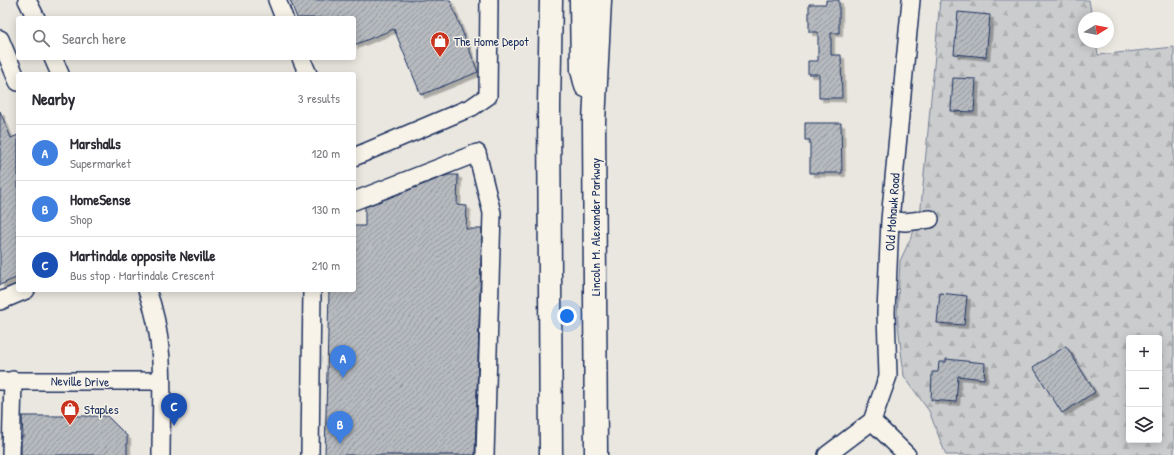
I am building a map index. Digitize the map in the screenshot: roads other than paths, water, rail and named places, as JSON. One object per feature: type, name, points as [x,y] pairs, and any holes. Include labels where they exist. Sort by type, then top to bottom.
[{"type":"highway","points":[[545,0],[549,106]]},
{"type":"highway","points":[[551,0],[549,106],[551,455]]},
{"type":"highway","points":[[581,0],[582,70],[594,122]]},
{"type":"highway","name":"Lincoln M. Alexander Parkway","points":[[596,455],[594,122],[600,0]]},
{"type":"street","points":[[27,0],[35,16]]},
{"type":"street","points":[[277,0],[283,16]]},
{"type":"street","points":[[356,156],[472,107],[488,96],[488,0]]},
{"type":"street","name":"Old Mohawk Road","points":[[872,421],[888,376],[886,313],[890,220],[911,0]]},
{"type":"street","points":[[0,39],[16,77]]},
{"type":"street","points":[[54,60],[59,72]]},
{"type":"street","points":[[302,60],[307,72]]},
{"type":"street","points":[[356,200],[477,153],[492,213],[485,455]]},
{"type":"street","points":[[890,220],[906,222],[930,218]]},
{"type":"street","points":[[0,301],[21,292]]},
{"type":"street","points":[[148,292],[154,309],[162,356],[161,455]]},
{"type":"street","points":[[310,455],[312,292]]},
{"type":"street","points":[[6,381],[11,455]]},
{"type":"street","name":"Neville Drive","points":[[6,381],[161,381]]},
{"type":"street","points":[[826,455],[872,421],[907,455]]},
{"type":"place","name":"The Home Depot","points":[[440,58]]},
{"type":"place","name":"Marshalls","points":[[343,378]]},
{"type":"place","name":"Staples","points":[[70,426]]},
{"type":"place","name":"Martindale opposite Neville","points":[[174,426]]},
{"type":"place","name":"HomeSense","points":[[340,444]]}]
